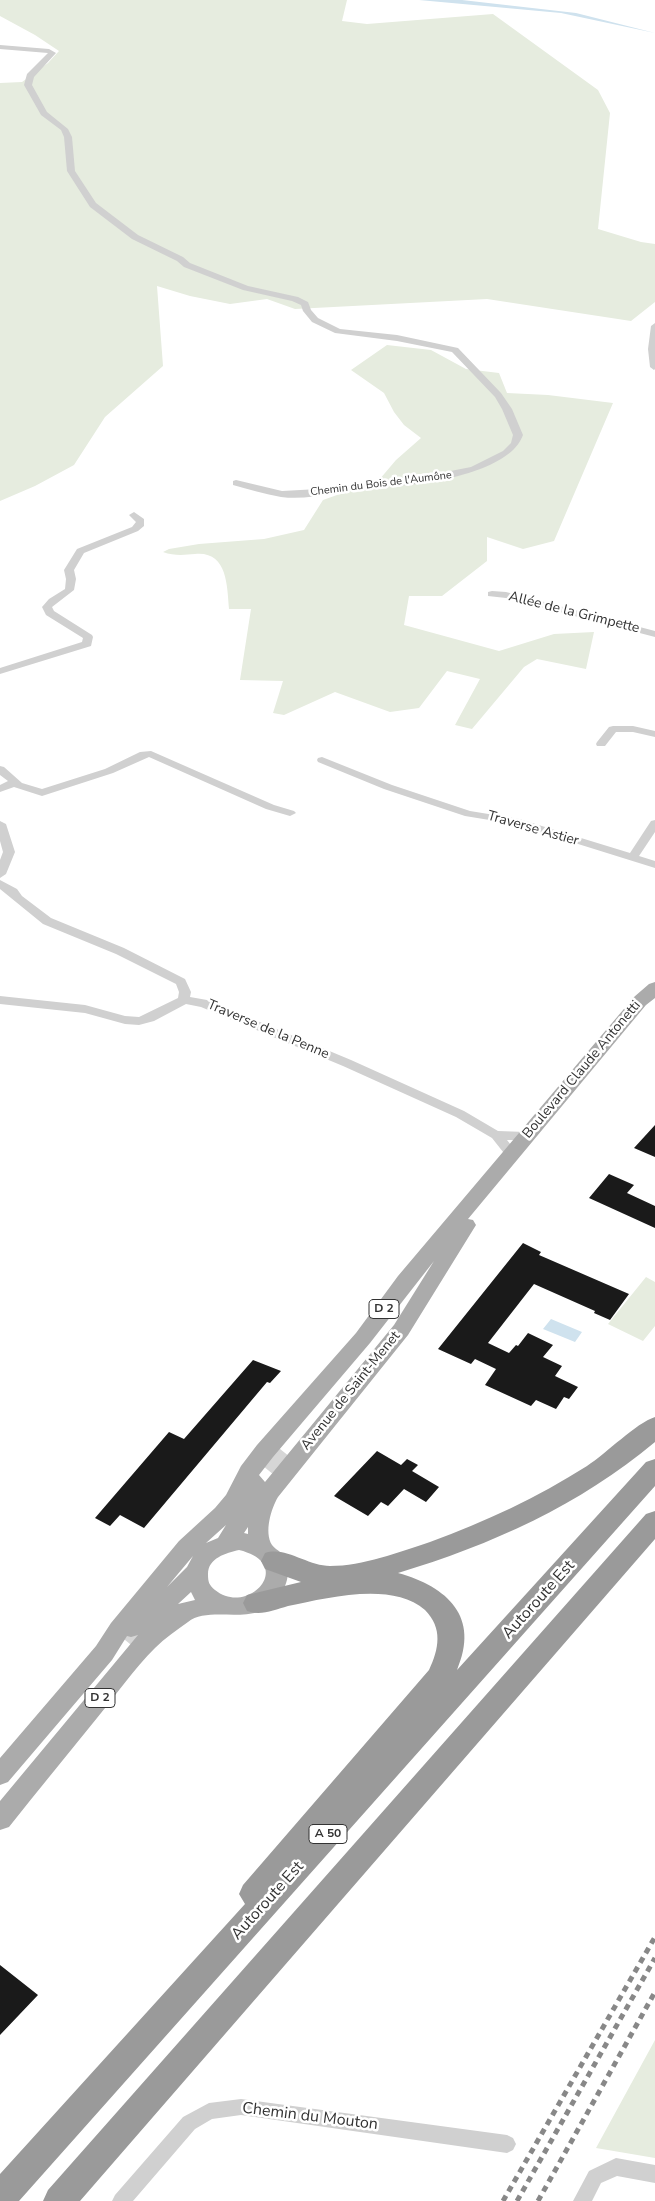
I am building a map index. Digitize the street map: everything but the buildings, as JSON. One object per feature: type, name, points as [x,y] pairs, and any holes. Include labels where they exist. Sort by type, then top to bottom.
[{"type":"highway","points":[[268,1554],[312,1574],[328,1577],[354,1575],[445,1548],[545,1505],[593,1476],[635,1446],[655,1427]]},
{"type":"highway","name":"Autoroute Est","points":[[0,2198],[655,1468]]},
{"type":"highway","name":"A 50","points":[[59,2201],[655,1521]]},
{"type":"highway","points":[[589,1597],[655,1533]]},
{"type":"highway","points":[[0,2193],[440,1677],[448,1658],[452,1638],[447,1618],[436,1603],[407,1587],[387,1583],[304,1591],[258,1603]]},
{"type":"main road","name":"Boulevard Claude Antonetti","points":[[513,1160],[526,1136],[640,1001],[655,988]]},
{"type":"main road","name":"Boulevard Claude Antonetti","points":[[513,1160],[647,1005],[655,1000]]},
{"type":"main road","name":"Avenue de Saint-Menet","points":[[268,1554],[258,1526],[260,1512],[270,1491],[401,1330],[449,1252],[456,1237],[513,1160]]},
{"type":"main road","name":"Avenue de Saint-Menet","points":[[226,1542],[244,1514],[256,1475],[272,1455],[291,1437],[406,1281],[513,1160]]},
{"type":"main road","points":[[291,1437],[380,1342],[416,1287],[456,1237]]},
{"type":"main road","name":"Avenue de Saint-Menet","points":[[0,1775],[104,1653],[119,1630],[187,1547],[223,1514],[234,1501],[249,1472],[291,1437]]},
{"type":"main road","points":[[226,1542],[245,1542],[268,1554],[278,1573],[276,1585],[258,1603],[238,1608],[218,1605],[205,1597],[197,1585],[196,1572],[199,1562],[215,1547],[226,1542]]},
{"type":"main road","name":"D 2","points":[[104,1653],[121,1636],[176,1593],[196,1572]]},
{"type":"main road","name":"D 2","points":[[0,1819],[147,1641],[185,1611],[218,1605]]},
{"type":"main road","name":"D 2","points":[[0,1803],[130,1644]]},
{"type":"street","name":"Chemin du Bois de l'Aumône","points":[[0,47],[48,51],[52,53],[30,76],[28,85],[44,113],[64,128],[68,137],[71,170],[79,185],[93,205],[119,227],[217,278],[246,288],[295,299],[305,304],[307,311],[324,325],[338,331],[396,338],[455,350],[498,394],[518,435],[515,444],[506,454],[493,461],[474,470],[431,479],[370,484],[337,491],[299,494],[263,491],[236,484]]},
{"type":"street","points":[[654,367],[652,349],[655,326]]},
{"type":"street","points":[[0,671],[87,644],[88,638],[50,613],[47,607],[71,589],[73,580],[70,570],[80,551],[141,524],[141,521],[134,515]]},
{"type":"street","name":"Allée de la Grimpette","points":[[492,594],[506,594],[655,634]]},
{"type":"street","points":[[601,744],[613,729],[633,729],[655,734]]},
{"type":"street","points":[[0,769],[18,785],[42,792],[109,771],[144,754],[151,754],[270,807],[290,812]]},
{"type":"street","name":"Traverse Astier","points":[[322,760],[383,784],[388,788],[469,814],[479,814],[509,822],[515,821],[655,865]]},
{"type":"street","points":[[0,788],[15,782]]},
{"type":"street","points":[[632,858],[655,823]]},
{"type":"street","points":[[0,824],[9,852],[0,874]]},
{"type":"street","points":[[0,884],[13,892],[18,899],[47,920],[120,951],[181,982],[185,992],[184,1000],[150,1018],[139,1021],[125,1020],[85,1009],[0,1000]]},
{"type":"street","name":"Traverse de la Penne","points":[[184,1000],[203,1003],[347,1063],[451,1110],[496,1135],[513,1160]]},
{"type":"street","name":"Traverse de la Penne","points":[[496,1135],[526,1136]]},
{"type":"street","name":"Chemin du Mouton","points":[[121,2201],[189,2123],[209,2111],[241,2106],[507,2144]]},
{"type":"street","points":[[582,2201],[596,2177],[616,2167],[655,2174]]},
{"type":"shaded area","points":[[0,0],[347,0],[342,21],[367,24],[493,14],[598,90],[610,113],[598,229],[641,242],[655,244],[655,302],[631,321],[487,299],[295,309],[267,299],[230,304],[190,296],[157,286],[163,366],[105,417],[74,465],[35,486],[0,501],[0,83],[22,82],[48,63],[59,51],[35,35],[0,16]]},
{"type":"shaded area","points":[[387,345],[431,350],[466,369],[499,373],[507,393],[548,395],[613,403],[554,541],[523,549],[487,537],[487,561],[442,596],[409,596],[404,625],[499,651],[554,634],[594,632],[586,669],[537,659],[524,667],[472,729],[455,725],[480,679],[447,671],[419,708],[390,712],[335,692],[284,715],[273,713],[283,681],[240,680],[251,609],[229,609],[226,580],[219,563],[214,558],[206,554],[175,555],[163,552],[169,549],[199,544],[264,539],[304,530],[323,500],[379,480],[396,460],[421,438],[404,425],[394,412],[384,393],[351,370]]},
{"type":"shaded area","points":[[646,1277],[655,1282],[655,1326],[643,1341],[608,1324]]},
{"type":"shaded area","points":[[655,2040],[655,2158],[596,2148]]},
{"type":"water","points":[[419,0],[462,0],[576,13],[655,33],[561,13]]},
{"type":"water","points":[[551,1319],[582,1332],[575,1342],[543,1329]]},
{"type":"tunnel","points":[[249,1501],[293,1447]]},
{"type":"tunnel","points":[[130,1644],[153,1616]]},
{"type":"railway","points":[[503,2201],[655,1937]]},
{"type":"railway","points":[[517,2201],[655,1958]]},
{"type":"railway","points":[[538,2201],[655,1992]]}]
